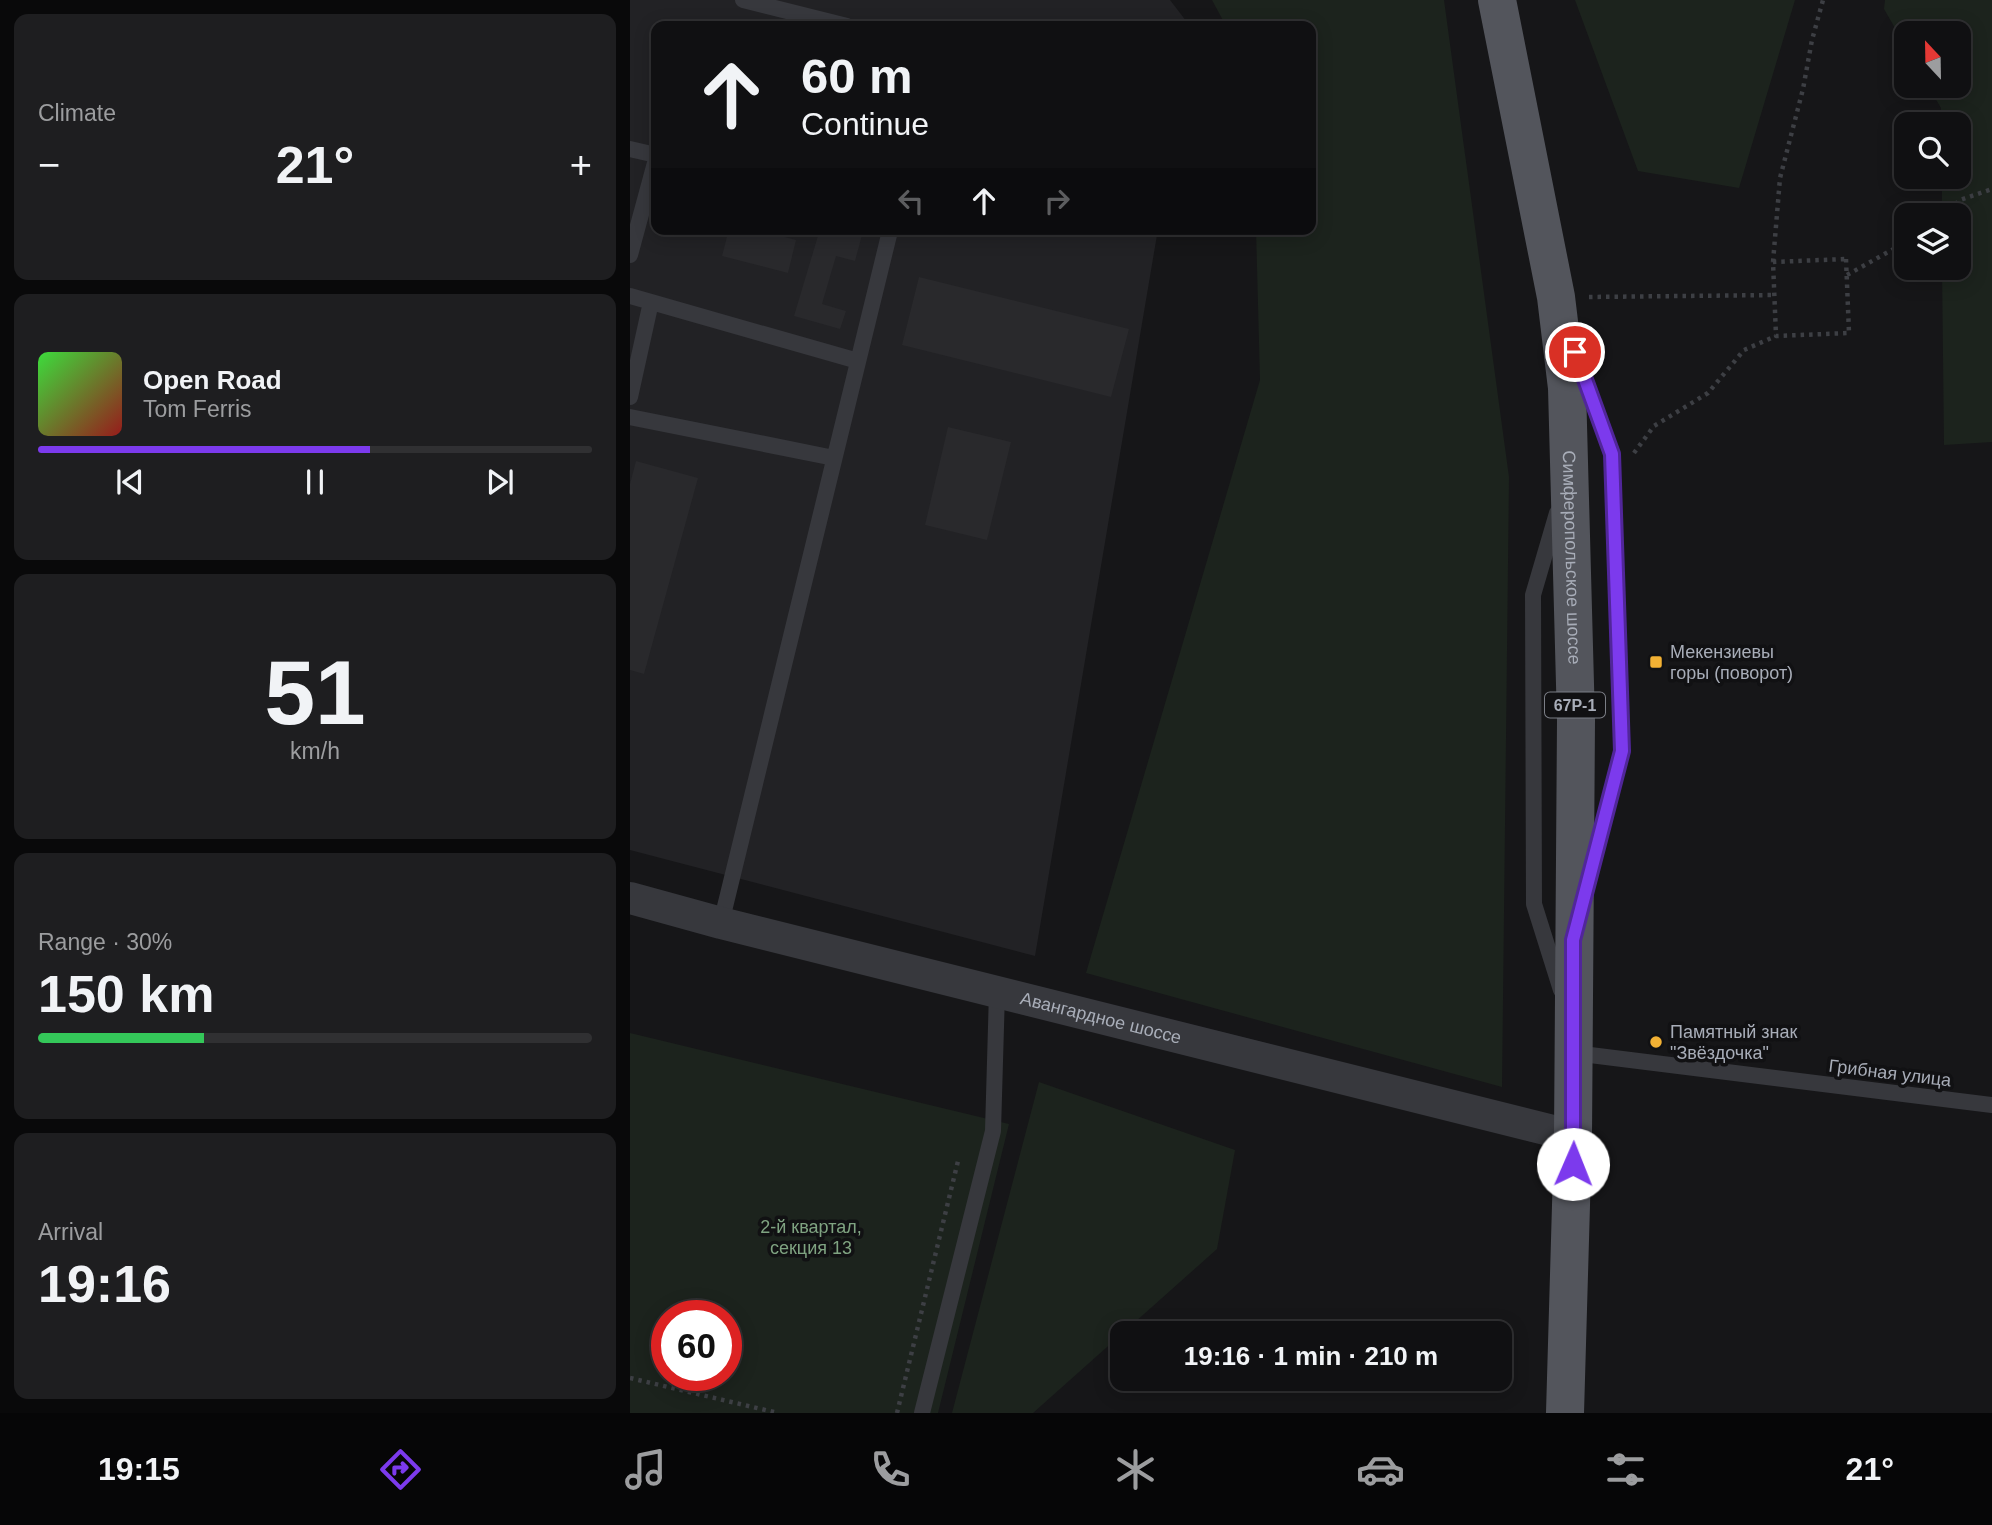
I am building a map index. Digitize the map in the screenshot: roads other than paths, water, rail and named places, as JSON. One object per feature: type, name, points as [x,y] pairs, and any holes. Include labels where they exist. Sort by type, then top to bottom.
[{"type":"main road","name":"Симферопольское шоссе","points":[[1497,0],[1557,299],[1567,388],[1576,721],[1573,1136],[1566,1413]]},
{"type":"street","name":"Авангардное шоссе","points":[[630,898],[1573,1136]]},
{"type":"lane","points":[[743,0],[827,21]]},
{"type":"lane","points":[[630,149],[651,155]]},
{"type":"lane","points":[[630,255],[651,176]]},
{"type":"lane","points":[[721,923],[889,235]]},
{"type":"lane","points":[[630,296],[858,361]]},
{"type":"lane","points":[[1557,299],[1612,454],[1622,751],[1573,940]]},
{"type":"lane","points":[[630,397],[651,302]]},
{"type":"lane","points":[[630,417],[834,458]]},
{"type":"lane","points":[[1570,470],[1533,594],[1534,904],[1574,1042]]},
{"type":"lane","points":[[922,1413],[993,1131],[997,992]]},
{"type":"lane","name":"Грибная улица","points":[[1574,1042],[1992,1105]]},
{"type":"place","name":"Мекензиевы горы (поворот)","points":[[1656,662]]},
{"type":"place","name":"Памятный знак \"Звёздочка\"","points":[[1656,1042]]},
{"type":"park label","name":"2-й квартал, секция 13","points":[[811,1237]]}]
